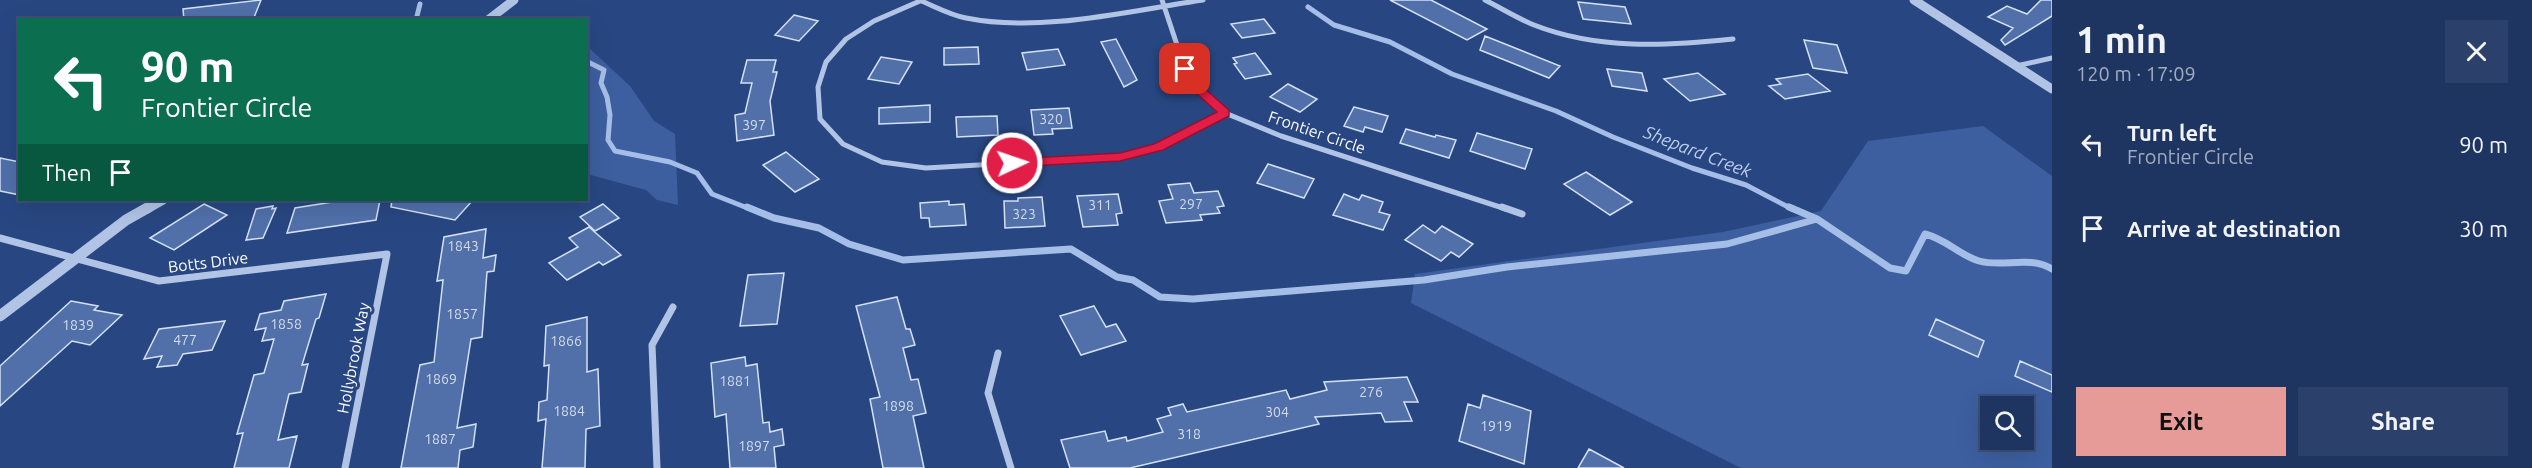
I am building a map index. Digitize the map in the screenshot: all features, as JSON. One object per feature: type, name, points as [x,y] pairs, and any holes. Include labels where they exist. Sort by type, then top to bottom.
[{"type":"street","points":[[491,18],[514,0]]},
{"type":"street","points":[[1203,0],[1164,3],[1043,23],[1003,24],[963,18],[919,1],[874,21],[846,39],[826,62],[818,87],[820,119],[843,144],[882,162],[926,168],[1120,157],[1159,147],[1225,113]]},
{"type":"street","points":[[1485,0],[1533,24],[1576,38],[1610,44],[1643,47],[1674,46],[1733,39]]},
{"type":"street","points":[[1914,0],[2052,89]]},
{"type":"street","name":"Frontier Circle","points":[[1164,3],[1185,69],[1199,89],[1225,113],[1281,136],[1522,214]]},
{"type":"street","points":[[2015,66],[2052,58]]},
{"type":"street","points":[[0,316],[126,220],[161,201]]},
{"type":"street","name":"Botts Drive","points":[[0,238],[159,281],[387,254]]},
{"type":"street","name":"Hollybrook Way","points":[[345,468],[387,254]]},
{"type":"street","points":[[657,468],[652,345],[673,307]]},
{"type":"street","points":[[998,353],[988,393],[1011,468]]},
{"type":"shaded area","points":[[588,47],[630,86],[654,121],[675,134],[678,205],[657,200],[646,190],[588,174]]},
{"type":"shaded area","points":[[1983,126],[2052,176],[2052,468],[1741,468],[1411,303],[1415,274],[1723,232],[1821,211],[1868,141]]},
{"type":"building","points":[[261,0],[254,18],[184,18],[183,9]]},
{"type":"building","points":[[1390,0],[1431,0],[1487,29],[1467,40]]},
{"type":"building","points":[[2041,0],[2052,0],[2052,16],[2005,45],[2001,40],[2013,28],[1988,17],[2007,6],[2027,14]]},
{"type":"building","points":[[1578,2],[1625,7],[1631,24],[1583,19]]},
{"type":"building","points":[[794,15],[818,21],[799,41],[775,35]]},
{"type":"building","points":[[1264,19],[1275,33],[1242,38],[1231,24]]},
{"type":"building","points":[[1485,36],[1560,66],[1549,78],[1480,50]]},
{"type":"building","points":[[1116,39],[1137,80],[1124,87],[1101,42]]},
{"type":"building","points":[[1804,40],[1837,45],[1847,73],[1813,68]]},
{"type":"building","points":[[978,47],[979,64],[944,65],[944,48]]},
{"type":"building","points":[[1058,49],[1065,65],[1027,70],[1022,53]]},
{"type":"building","points":[[1255,53],[1271,74],[1245,79],[1234,64],[1237,63],[1233,58]]},
{"type":"building","points":[[881,57],[912,62],[899,84],[868,79]]},
{"type":"building","points":[[747,60],[776,60],[773,72],[777,72],[770,101],[774,135],[737,141],[735,115],[745,113],[752,83],[741,83]]},
{"type":"building","points":[[1607,69],[1642,73],[1647,91],[1612,86]]},
{"type":"building","points":[[1698,73],[1725,94],[1690,101],[1664,79]]},
{"type":"building","points":[[1808,74],[1830,91],[1785,99],[1769,86],[1781,84],[1776,79]]},
{"type":"building","points":[[1288,84],[1317,99],[1300,112],[1270,97]]},
{"type":"building","points":[[930,105],[930,122],[879,124],[879,108]]},
{"type":"building","points":[[1354,107],[1388,116],[1382,132],[1365,127],[1363,132],[1344,126]]},
{"type":"building","points":[[1069,108],[1072,128],[1052,129],[1053,134],[1034,135],[1031,110]]},
{"type":"building","points":[[997,116],[998,135],[957,137],[956,117]]},
{"type":"building","points":[[1406,129],[1456,140],[1449,158],[1400,143]]},
{"type":"building","points":[[1477,133],[1532,149],[1525,169],[1470,151]]},
{"type":"building","points":[[786,152],[819,179],[795,192],[763,165]]},
{"type":"building","points":[[0,158],[18,162],[18,195],[0,191]]},
{"type":"building","points":[[1268,164],[1314,179],[1304,198],[1257,183]]},
{"type":"building","points":[[1586,172],[1632,202],[1610,215],[1564,184]]},
{"type":"building","points":[[1190,183],[1194,193],[1218,191],[1224,206],[1217,207],[1220,213],[1200,215],[1202,220],[1166,223],[1159,201],[1173,199],[1168,185]]},
{"type":"building","points":[[1118,194],[1122,213],[1116,214],[1118,225],[1083,227],[1077,196]]},
{"type":"building","points":[[1344,194],[1359,200],[1362,195],[1383,202],[1379,212],[1390,215],[1383,230],[1333,215]]},
{"type":"building","points":[[1042,197],[1045,226],[1005,228],[1004,201]]},
{"type":"building","points":[[339,201],[380,201],[376,220],[287,233],[295,208]]},
{"type":"building","points":[[392,201],[472,201],[455,220],[391,207]]},
{"type":"building","points":[[949,201],[949,205],[964,204],[966,225],[930,227],[929,218],[921,218],[920,203]]},
{"type":"building","points":[[204,204],[227,215],[174,250],[150,238]]},
{"type":"building","points":[[603,204],[619,218],[595,231],[580,217]]},
{"type":"building","points":[[273,206],[272,209],[276,208],[263,238],[246,240],[256,209]]},
{"type":"building","points":[[1423,225],[1435,233],[1442,226],[1473,244],[1459,257],[1451,252],[1441,261],[1405,240]]},
{"type":"building","points":[[589,227],[621,255],[603,265],[599,262],[567,280],[549,263],[578,247],[569,238]]},
{"type":"building","points":[[486,229],[483,258],[496,255],[494,271],[487,272],[482,337],[471,339],[457,428],[476,424],[473,447],[460,450],[458,468],[401,468],[420,365],[434,362],[443,280],[437,281],[444,237]]},
{"type":"building","points":[[784,273],[777,324],[740,326],[748,275]]},
{"type":"building","points":[[326,294],[302,365],[308,364],[301,392],[289,394],[278,440],[297,436],[289,468],[234,468],[243,433],[237,434],[254,375],[264,373],[274,339],[262,341],[266,328],[255,330],[260,314],[281,310],[284,301]]},
{"type":"building","points":[[897,297],[906,329],[910,329],[915,345],[903,348],[911,380],[918,379],[926,413],[913,416],[924,468],[883,468],[870,399],[880,397],[856,306]]},
{"type":"building","points":[[71,301],[98,306],[94,310],[122,315],[90,345],[72,341],[0,406],[0,366]]},
{"type":"building","points":[[1094,306],[1106,327],[1116,324],[1126,341],[1081,355],[1060,316]]},
{"type":"building","points":[[587,317],[587,372],[598,369],[600,426],[586,429],[585,468],[542,468],[546,419],[538,421],[539,402],[547,400],[549,365],[544,366],[546,326]]},
{"type":"building","points":[[1936,319],[1984,341],[1978,357],[1929,335]]},
{"type":"building","points":[[225,321],[212,350],[183,354],[177,365],[157,367],[162,356],[144,359],[159,329]]},
{"type":"building","points":[[745,357],[746,366],[757,364],[763,423],[769,422],[770,432],[782,429],[784,445],[774,447],[776,468],[730,468],[726,414],[715,417],[711,363]]},
{"type":"building","points":[[2020,361],[2052,375],[2052,392],[2015,376]]},
{"type":"building","points":[[1407,377],[1418,402],[1404,402],[1412,421],[1385,422],[1381,413],[1315,417],[1319,424],[1130,468],[1070,468],[1061,440],[1105,431],[1108,441],[1126,437],[1127,441],[1163,432],[1157,419],[1171,415],[1168,408],[1183,404],[1187,412],[1286,390],[1290,399],[1327,390],[1324,382]]},
{"type":"building","points":[[1483,395],[1531,411],[1524,464],[1459,441],[1468,404],[1480,408]]},
{"type":"building","points":[[1589,449],[1624,468],[1578,468]]},
{"type":"waterway","points":[[416,18],[420,4]]},
{"type":"waterway","name":"Shepard Creek","points":[[1308,7],[1334,25],[1390,42],[1452,74],[1556,111],[1613,137],[1692,168],[1746,185],[1792,209]]},
{"type":"waterway","points":[[588,62],[604,70],[601,83],[607,97],[610,115],[608,140],[615,151],[670,162],[697,173],[712,194],[750,209]]},
{"type":"waterway","points":[[747,207],[774,218],[819,228],[849,244],[903,260],[1071,249],[1117,277],[1133,280],[1160,297],[1193,299],[1424,280],[1507,267],[1727,244],[1817,219]]},
{"type":"waterway","name":"Shepard Creek","points":[[1789,207],[1817,219]]},
{"type":"waterway","name":"Shepard Creek","points":[[1817,219],[1890,268],[1906,271],[1925,234],[1979,261],[1988,263],[2025,262],[2052,269]]},
{"type":"route","points":[[1012,163],[1120,157],[1159,147],[1225,113],[1199,89],[1185,69]]}]
